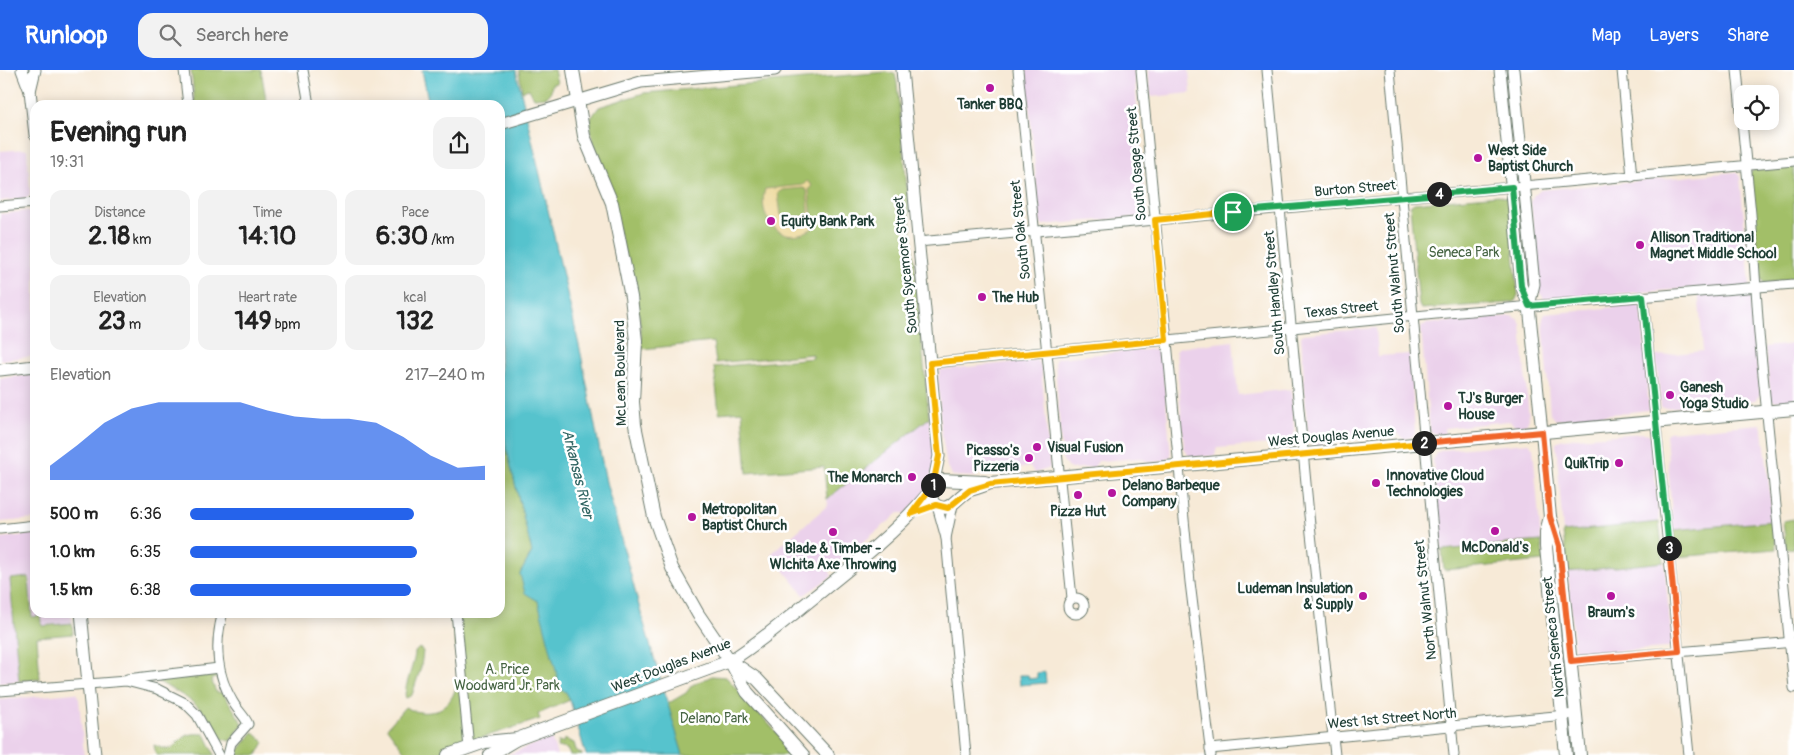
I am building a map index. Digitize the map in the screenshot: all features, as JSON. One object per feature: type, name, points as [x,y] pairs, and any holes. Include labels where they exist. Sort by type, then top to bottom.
[{"type":"main road","points":[[566,70],[577,100]]},
{"type":"main road","points":[[573,70],[577,100]]},
{"type":"main road","name":"McLean Boulevard","points":[[577,100],[588,147],[612,203],[631,297],[636,341],[633,402],[635,425],[654,517],[672,568],[683,589],[730,661],[747,692],[803,755]]},
{"type":"main road","name":"West Douglas Avenue","points":[[911,514],[936,506],[948,508],[970,490],[990,484],[1059,476],[1794,409]]},
{"type":"main road","name":"North Seneca Street","points":[[1542,432],[1550,517],[1559,546],[1580,755]]},
{"type":"main road","name":"West Douglas Avenue","points":[[490,755],[517,739],[730,661],[754,646],[881,543],[911,514],[931,488],[940,480],[978,481],[990,484]]},
{"type":"main road","points":[[950,481],[958,490],[955,503]]},
{"type":"main road","points":[[931,488],[930,497],[936,506]]},
{"type":"main road","name":"North Seneca Street","points":[[1550,517],[1546,532],[1546,547],[1566,755]]},
{"type":"main road","name":"McLean Boulevard","points":[[730,661],[757,679],[828,755]]},
{"type":"main road","name":"West Douglas Avenue","points":[[448,755],[469,751],[485,742],[517,739]]},
{"type":"street","points":[[22,70],[31,100]]},
{"type":"street","points":[[30,92],[35,70]]},
{"type":"street","points":[[184,70],[187,100]]},
{"type":"street","points":[[302,70],[308,100]]},
{"type":"street","points":[[505,122],[641,82],[775,70]]},
{"type":"street","name":"South Sycamore Street","points":[[902,70],[939,456],[950,481]]},
{"type":"street","name":"South Oak Street","points":[[1018,70],[1072,598]]},
{"type":"street","name":"South Osage Street","points":[[1140,70],[1179,465],[1211,752]]},
{"type":"street","name":"South Handley Street","points":[[1267,70],[1303,454],[1335,755]]},
{"type":"street","name":"South Walnut Street","points":[[1390,70],[1424,443]]},
{"type":"street","points":[[1500,70],[1521,286],[1529,306],[1542,432]]},
{"type":"street","points":[[1514,70],[1534,284],[1529,306]]},
{"type":"street","points":[[1622,70],[1632,177]]},
{"type":"street","points":[[1737,70],[1766,412],[1792,642],[1794,688]]},
{"type":"street","name":"Burton Street","points":[[918,242],[1794,161]]},
{"type":"street","points":[[0,206],[30,203]]},
{"type":"street","name":"Texas Street","points":[[930,363],[1412,316],[1794,284]]},
{"type":"street","points":[[1643,296],[1689,755]]},
{"type":"street","points":[[0,370],[30,367]]},
{"type":"street","name":"North Walnut Street","points":[[1424,443],[1454,755]]},
{"type":"street","name":"South Sycamore Street","points":[[931,488],[939,456]]},
{"type":"street","points":[[946,538],[955,503]]},
{"type":"street","points":[[936,506],[946,538],[966,755]]},
{"type":"street","points":[[0,529],[30,526]]},
{"type":"street","points":[[82,618],[96,755]]},
{"type":"street","points":[[222,618],[218,634],[219,668],[230,697],[248,724],[231,743],[228,755]]},
{"type":"street","points":[[457,618],[469,751]]},
{"type":"street","points":[[1571,661],[1792,642]]},
{"type":"street","points":[[112,682],[219,668]]},
{"type":"street","points":[[0,691],[126,681],[142,684],[172,695],[185,704],[219,740],[231,743]]},
{"type":"street","name":"West 1st Street North","points":[[1211,752],[1576,714]]},
{"type":"street","points":[[206,728],[219,755]]},
{"type":"shaded area","points":[[1026,70],[1134,70],[1146,216],[1042,225],[1040,222]]},
{"type":"shaded area","points":[[1148,70],[1189,70],[1191,93],[1151,97]]},
{"type":"shaded area","points":[[27,149],[30,195],[27,198],[0,201],[0,151]]},
{"type":"shaded area","name":"Allison Traditional Magnet Middle School","points":[[1736,172],[1740,177],[1760,395],[1755,400],[1664,408],[1661,407],[1656,356],[1703,351],[1698,288],[1544,299],[1540,292],[1531,202],[1533,196],[1541,190]]},
{"type":"shaded area","points":[[27,211],[30,213],[30,357],[0,360],[0,214]]},
{"type":"shaded area","points":[[1639,305],[1642,311],[1649,410],[1556,420],[1550,414],[1543,318],[1545,314]]},
{"type":"shaded area","points":[[1512,316],[1519,320],[1521,325],[1529,419],[1527,423],[1517,427],[1509,421],[1444,428],[1445,434],[1441,436],[1430,432],[1421,327],[1426,324]]},
{"type":"shaded area","points":[[1376,328],[1378,356],[1410,354],[1415,432],[1413,436],[1405,439],[1396,432],[1324,439],[1323,445],[1314,446],[1308,435],[1301,336],[1304,334]]},
{"type":"shaded area","points":[[1233,341],[1238,395],[1291,389],[1295,444],[1292,447],[1277,449],[1270,444],[1217,448],[1215,455],[1192,457],[1188,455],[1184,447],[1176,351],[1180,347]]},
{"type":"shaded area","points":[[1794,344],[1794,400],[1774,401],[1771,399],[1765,347]]},
{"type":"shaded area","points":[[1155,349],[1160,351],[1162,357],[1171,456],[1164,461],[1149,462],[1141,458],[1098,461],[1094,467],[1071,469],[1067,467],[1062,458],[1055,361],[1057,358]]},
{"type":"shaded area","points":[[1036,360],[1041,366],[1050,468],[1035,473],[1030,467],[976,472],[973,474],[976,477],[953,476],[947,467],[941,428],[938,379],[940,370]]},
{"type":"shaded area","points":[[30,375],[30,519],[0,522],[0,378]]},
{"type":"shaded area","points":[[929,418],[935,459],[934,468],[923,496],[906,513],[899,513],[829,570],[832,576],[804,595],[771,554],[828,505],[827,499]]},
{"type":"shaded area","points":[[1760,424],[1763,430],[1773,521],[1673,530],[1666,434],[1669,432]]},
{"type":"shaded area","points":[[1649,434],[1652,441],[1659,522],[1563,532],[1556,442],[1563,439]]},
{"type":"shaded area","points":[[1529,443],[1533,448],[1541,541],[1442,550],[1433,461],[1436,453],[1443,450]]},
{"type":"shaded area","points":[[30,535],[30,590],[29,577],[10,579],[19,681],[0,683],[0,538]]},
{"type":"shaded area","points":[[1664,562],[1672,645],[1666,648],[1577,654],[1575,651],[1568,572]]},
{"type":"shaded area","points":[[33,618],[72,618],[72,623],[41,626]]},
{"type":"shaded area","points":[[76,693],[79,699],[84,755],[0,755],[0,700]]},
{"type":"shaded area","points":[[551,738],[557,755],[507,755]]},
{"type":"green space","points":[[191,70],[261,70],[266,100],[194,100]]},
{"type":"green space","points":[[519,70],[554,70],[557,83],[552,84],[551,91],[546,97],[534,98],[529,89],[522,91]]},
{"type":"green space","points":[[886,72],[895,74],[897,83],[929,418],[827,499],[824,467],[747,473],[742,411],[719,413],[714,367],[813,358],[813,354],[716,363],[713,342],[642,349],[633,285],[595,150],[591,134],[591,118],[599,107],[644,93]]},
{"type":"green space","points":[[1794,167],[1794,280],[1764,283],[1760,277],[1750,173],[1753,170]]},
{"type":"green space","name":"Seneca Park","points":[[1499,195],[1507,198],[1509,202],[1518,295],[1515,301],[1421,309],[1419,305],[1410,206],[1414,203]]},
{"type":"green space","name":"A. Price Woodward Jr. Park","points":[[505,440],[532,552],[520,574],[538,601],[553,653],[551,654],[570,700],[538,714],[540,719],[428,755],[407,755],[387,728],[405,707],[423,712],[435,711],[446,705],[453,696],[457,684],[458,671],[451,618],[505,618]]},
{"type":"green space","points":[[1794,519],[1794,548],[1786,549],[1783,521]]},
{"type":"green space","points":[[1773,521],[1776,549],[1675,557],[1673,530]]},
{"type":"green space","points":[[1659,522],[1664,562],[1568,572],[1563,532]]},
{"type":"green space","points":[[1541,541],[1544,561],[1444,570],[1442,550]]},
{"type":"green space","points":[[29,577],[30,618],[40,618],[42,626],[72,623],[73,634],[37,637],[40,679],[19,681],[10,579]]},
{"type":"green space","points":[[419,648],[423,651],[421,667],[412,695],[406,698],[405,694],[415,652]]},
{"type":"green space","points":[[214,674],[217,678],[211,679],[216,692],[223,693],[243,724],[230,741],[222,739],[209,718],[195,704],[157,681]]},
{"type":"green space","name":"Delano Park","points":[[712,676],[726,677],[797,755],[683,755],[667,704],[686,693],[692,685]]},
{"type":"green space","points":[[253,732],[264,742],[257,755],[235,755]]},
{"type":"green space","points":[[205,734],[215,755],[156,755],[154,745],[167,749],[174,747],[188,735]]},
{"type":"green space","points":[[564,739],[574,743],[576,750],[583,755],[570,755],[567,749],[557,747],[558,742],[563,743]]},
{"type":"sand","points":[[807,181],[812,185],[809,190],[813,228],[792,235],[782,233],[774,228],[764,211],[765,189],[803,185]],"holes":[[[803,188],[807,190],[809,212],[806,216],[784,218],[781,215],[778,193],[782,190]]]},
{"type":"water","name":"Arkansas River","points":[[422,70],[516,70],[581,354],[606,482],[642,617],[683,755],[586,755],[570,700],[566,692],[561,690],[538,601],[525,593],[520,574],[532,552],[505,440],[505,100],[428,100]]},
{"type":"water","points":[[1045,672],[1046,683],[1020,685],[1019,675],[1028,675],[1029,679],[1037,678],[1037,673]]},
{"type":"place","name":"Tanker BBQ","points":[[990,88]]},
{"type":"place","name":"West Side Baptist Church","points":[[1478,158]]},
{"type":"place","name":"Equity Bank Park","points":[[771,221]]},
{"type":"place","name":"Allison Traditional Magnet Middle School","points":[[1640,245]]},
{"type":"place","name":"The Hub","points":[[982,297]]},
{"type":"place","name":"Ganesh Yoga Studio","points":[[1670,395]]},
{"type":"place","name":"TJ's Burger House","points":[[1448,406]]},
{"type":"place","name":"Visual Fusion","points":[[1037,447]]},
{"type":"place","name":"Picasso's Pizzeria","points":[[1029,458]]},
{"type":"place","name":"QuikTrip","points":[[1619,463]]},
{"type":"place","name":"The Monarch","points":[[912,477]]},
{"type":"place","name":"Innovative Cloud Technologies","points":[[1376,483]]},
{"type":"place","name":"Delano Barbeque Company","points":[[1112,493]]},
{"type":"place","name":"Pizza Hut","points":[[1078,495]]},
{"type":"place","name":"Metropolitan Baptist Church","points":[[692,517]]},
{"type":"place","name":"McDonald's","points":[[1495,531]]},
{"type":"place","name":"Blade & Timber - WIchita Axe Throwing","points":[[833,532]]},
{"type":"place","name":"Ludeman Insulation & Supply","points":[[1363,596]]},
{"type":"place","name":"Braum's","points":[[1611,596]]},
{"type":"route","points":[[1512,187],[1521,286],[1529,306],[1643,296],[1679,651],[1571,661],[1559,546],[1550,517],[1542,432],[1152,467],[990,484],[970,490],[948,508],[936,505],[911,514],[930,492],[939,456],[930,363],[1166,340],[1155,220],[1233,212],[1512,187]]}]
